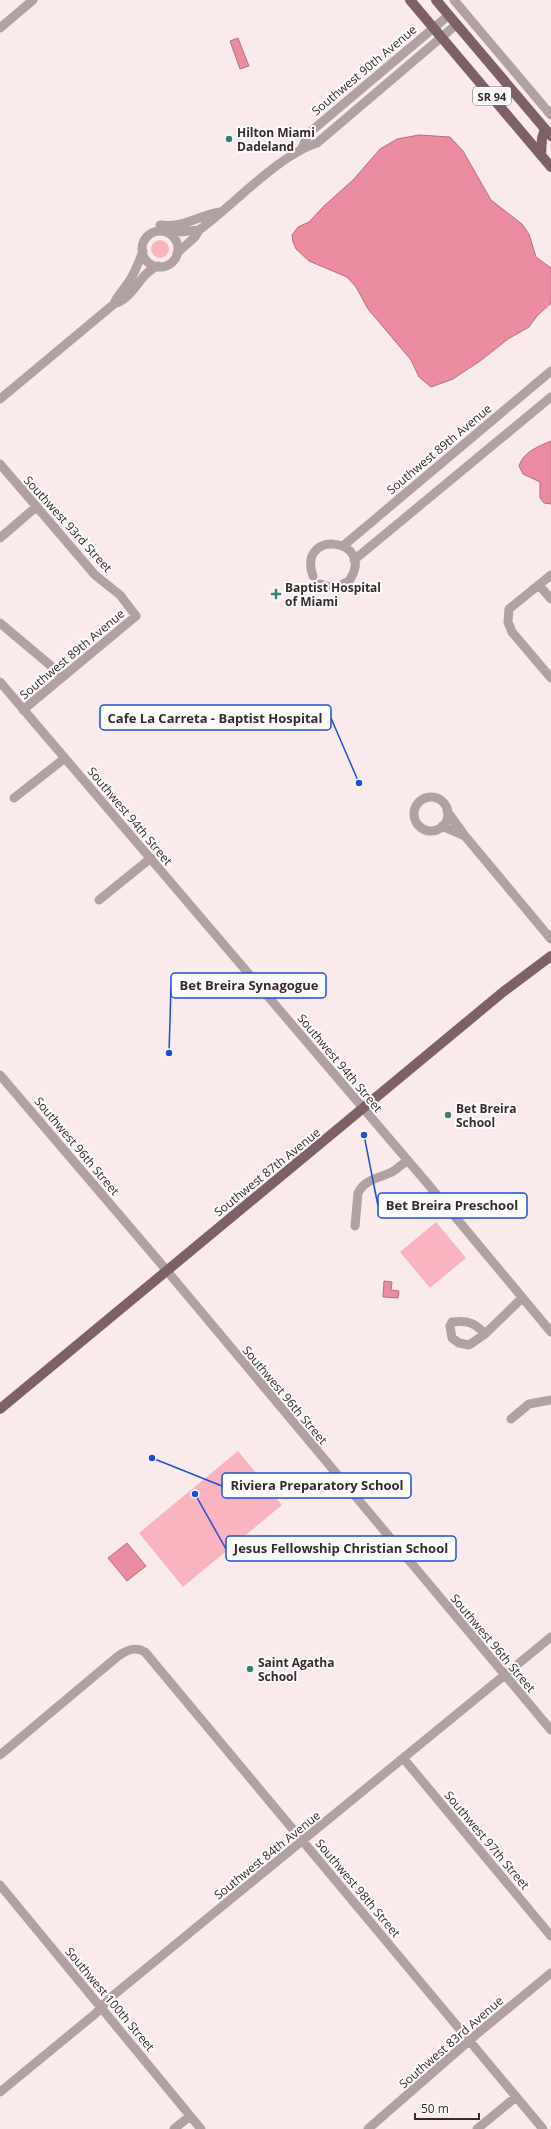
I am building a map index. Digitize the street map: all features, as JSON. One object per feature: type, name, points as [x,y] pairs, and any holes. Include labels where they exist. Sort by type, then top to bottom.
[{"type":"main road","name":"SR 94","points":[[410,0],[551,167]]},
{"type":"main road","name":"SR 94","points":[[436,0],[549,130]]},
{"type":"main road","points":[[541,155],[542,138],[549,130]]},
{"type":"main road","name":"Southwest 87th Avenue","points":[[1,1407],[503,992],[551,956]]},
{"type":"street","points":[[0,28],[33,0]]},
{"type":"street","points":[[454,0],[551,115]]},
{"type":"street","name":"Southwest 90th Avenue","points":[[302,148],[309,132],[449,15]]},
{"type":"street","name":"Southwest 90th Avenue","points":[[177,253],[196,237],[200,230],[221,212],[302,148],[317,143],[457,24]]},
{"type":"street","name":"Southwest 90th Avenue","points":[[160,225],[180,226],[209,214],[221,212]]},
{"type":"street","points":[[114,304],[117,296],[134,274],[143,251],[144,241],[150,235],[158,231],[169,233],[200,230]]},
{"type":"street","points":[[0,399],[114,304],[126,297],[146,272],[158,266],[169,264],[177,253],[177,244],[169,233]]},
{"type":"street","points":[[143,251],[148,261],[158,266]]},
{"type":"street","name":"Southwest 89th Avenue","points":[[343,546],[551,371]]},
{"type":"street","points":[[354,560],[551,397]]},
{"type":"street","name":"Southwest 93rd Street","points":[[0,464],[95,575],[120,595],[136,616]]},
{"type":"street","points":[[0,538],[36,507]]},
{"type":"street","points":[[313,576],[311,562],[317,550],[329,543],[343,546],[348,549],[354,560],[355,568],[348,581],[335,588],[320,584]]},
{"type":"street","points":[[551,575],[509,609],[508,622],[512,632],[551,678]]},
{"type":"street","points":[[539,585],[551,599]]},
{"type":"street","name":"Southwest 89th Avenue","points":[[24,710],[136,616]]},
{"type":"street","points":[[0,622],[50,665],[62,678]]},
{"type":"street","name":"Southwest 94th Street","points":[[0,682],[551,1332]]},
{"type":"street","points":[[14,798],[65,758]]},
{"type":"street","points":[[447,811],[447,816],[442,826],[432,830],[422,828],[415,820],[415,810],[420,801],[431,797],[441,801],[465,836],[551,939]]},
{"type":"street","points":[[442,826],[465,836]]},
{"type":"street","points":[[99,900],[150,858]]},
{"type":"street","name":"Southwest 96th Street","points":[[0,1075],[167,1271],[551,1730]]},
{"type":"street","points":[[355,1226],[358,1193],[360,1189],[369,1181],[392,1172],[407,1161]]},
{"type":"street","points":[[485,1334],[522,1298]]},
{"type":"street","points":[[511,1419],[529,1404],[551,1400]]},
{"type":"street","name":"Southwest 84th Avenue","points":[[0,2092],[551,1637]]},
{"type":"street","name":"Southwest 98th Street","points":[[0,1755],[126,1651],[136,1648],[150,1656],[543,2129]]},
{"type":"street","name":"Southwest 97th Street","points":[[404,1759],[551,1936]]},
{"type":"street","name":"Southwest 100th Street","points":[[0,1885],[201,2129]]},
{"type":"street","name":"Southwest 83rd Avenue","points":[[371,2128],[470,2041],[551,1973]]},
{"type":"street","points":[[477,2129],[516,2097]]},
{"type":"street","points":[[174,2129],[190,2116]]},
{"type":"shaded area","points":[[238,38],[249,66],[240,69],[230,41]]},
{"type":"shaded area","points":[[419,135],[450,137],[463,151],[491,200],[522,224],[529,234],[536,257],[551,268],[551,303],[537,316],[529,327],[508,339],[480,361],[453,379],[431,387],[419,377],[411,360],[368,309],[356,287],[347,277],[309,261],[296,249],[292,235],[298,227],[309,222],[324,206],[354,179],[380,149],[397,139]]},
{"type":"shaded area","points":[[160,240],[166,243],[169,249],[166,255],[160,258],[154,255],[151,249],[154,243]]},
{"type":"shaded area","points":[[551,441],[551,504],[544,503],[540,498],[540,482],[523,474],[519,466],[521,461],[528,453]]},
{"type":"shaded area","points":[[436,1222],[466,1258],[430,1288],[400,1252]]},
{"type":"shaded area","points":[[384,1281],[392,1282],[391,1290],[399,1291],[398,1298],[383,1297]]},
{"type":"shaded area","points":[[238,1451],[282,1505],[183,1587],[139,1533]]},
{"type":"shaded area","points":[[127,1543],[146,1566],[127,1581],[108,1558]]},
{"type":"place","name":"Hilton Miami Dadeland","points":[[229,139]]},
{"type":"place","name":"Baptist Hospital of Miami","points":[[276,594]]},
{"type":"place","name":"Cafe La Carreta - Baptist Hospital","points":[[359,783]]},
{"type":"place","name":"Bet Breira Synagogue","points":[[169,1053]]},
{"type":"place","name":"Bet Breira School","points":[[448,1115]]},
{"type":"place","name":"Bet Breira Preschool","points":[[364,1135]]},
{"type":"place","name":"Riviera Preparatory School","points":[[152,1458]]},
{"type":"place","name":"Jesus Fellowship Christian School","points":[[195,1494]]},
{"type":"place","name":"Saint Agatha School","points":[[250,1669]]}]
